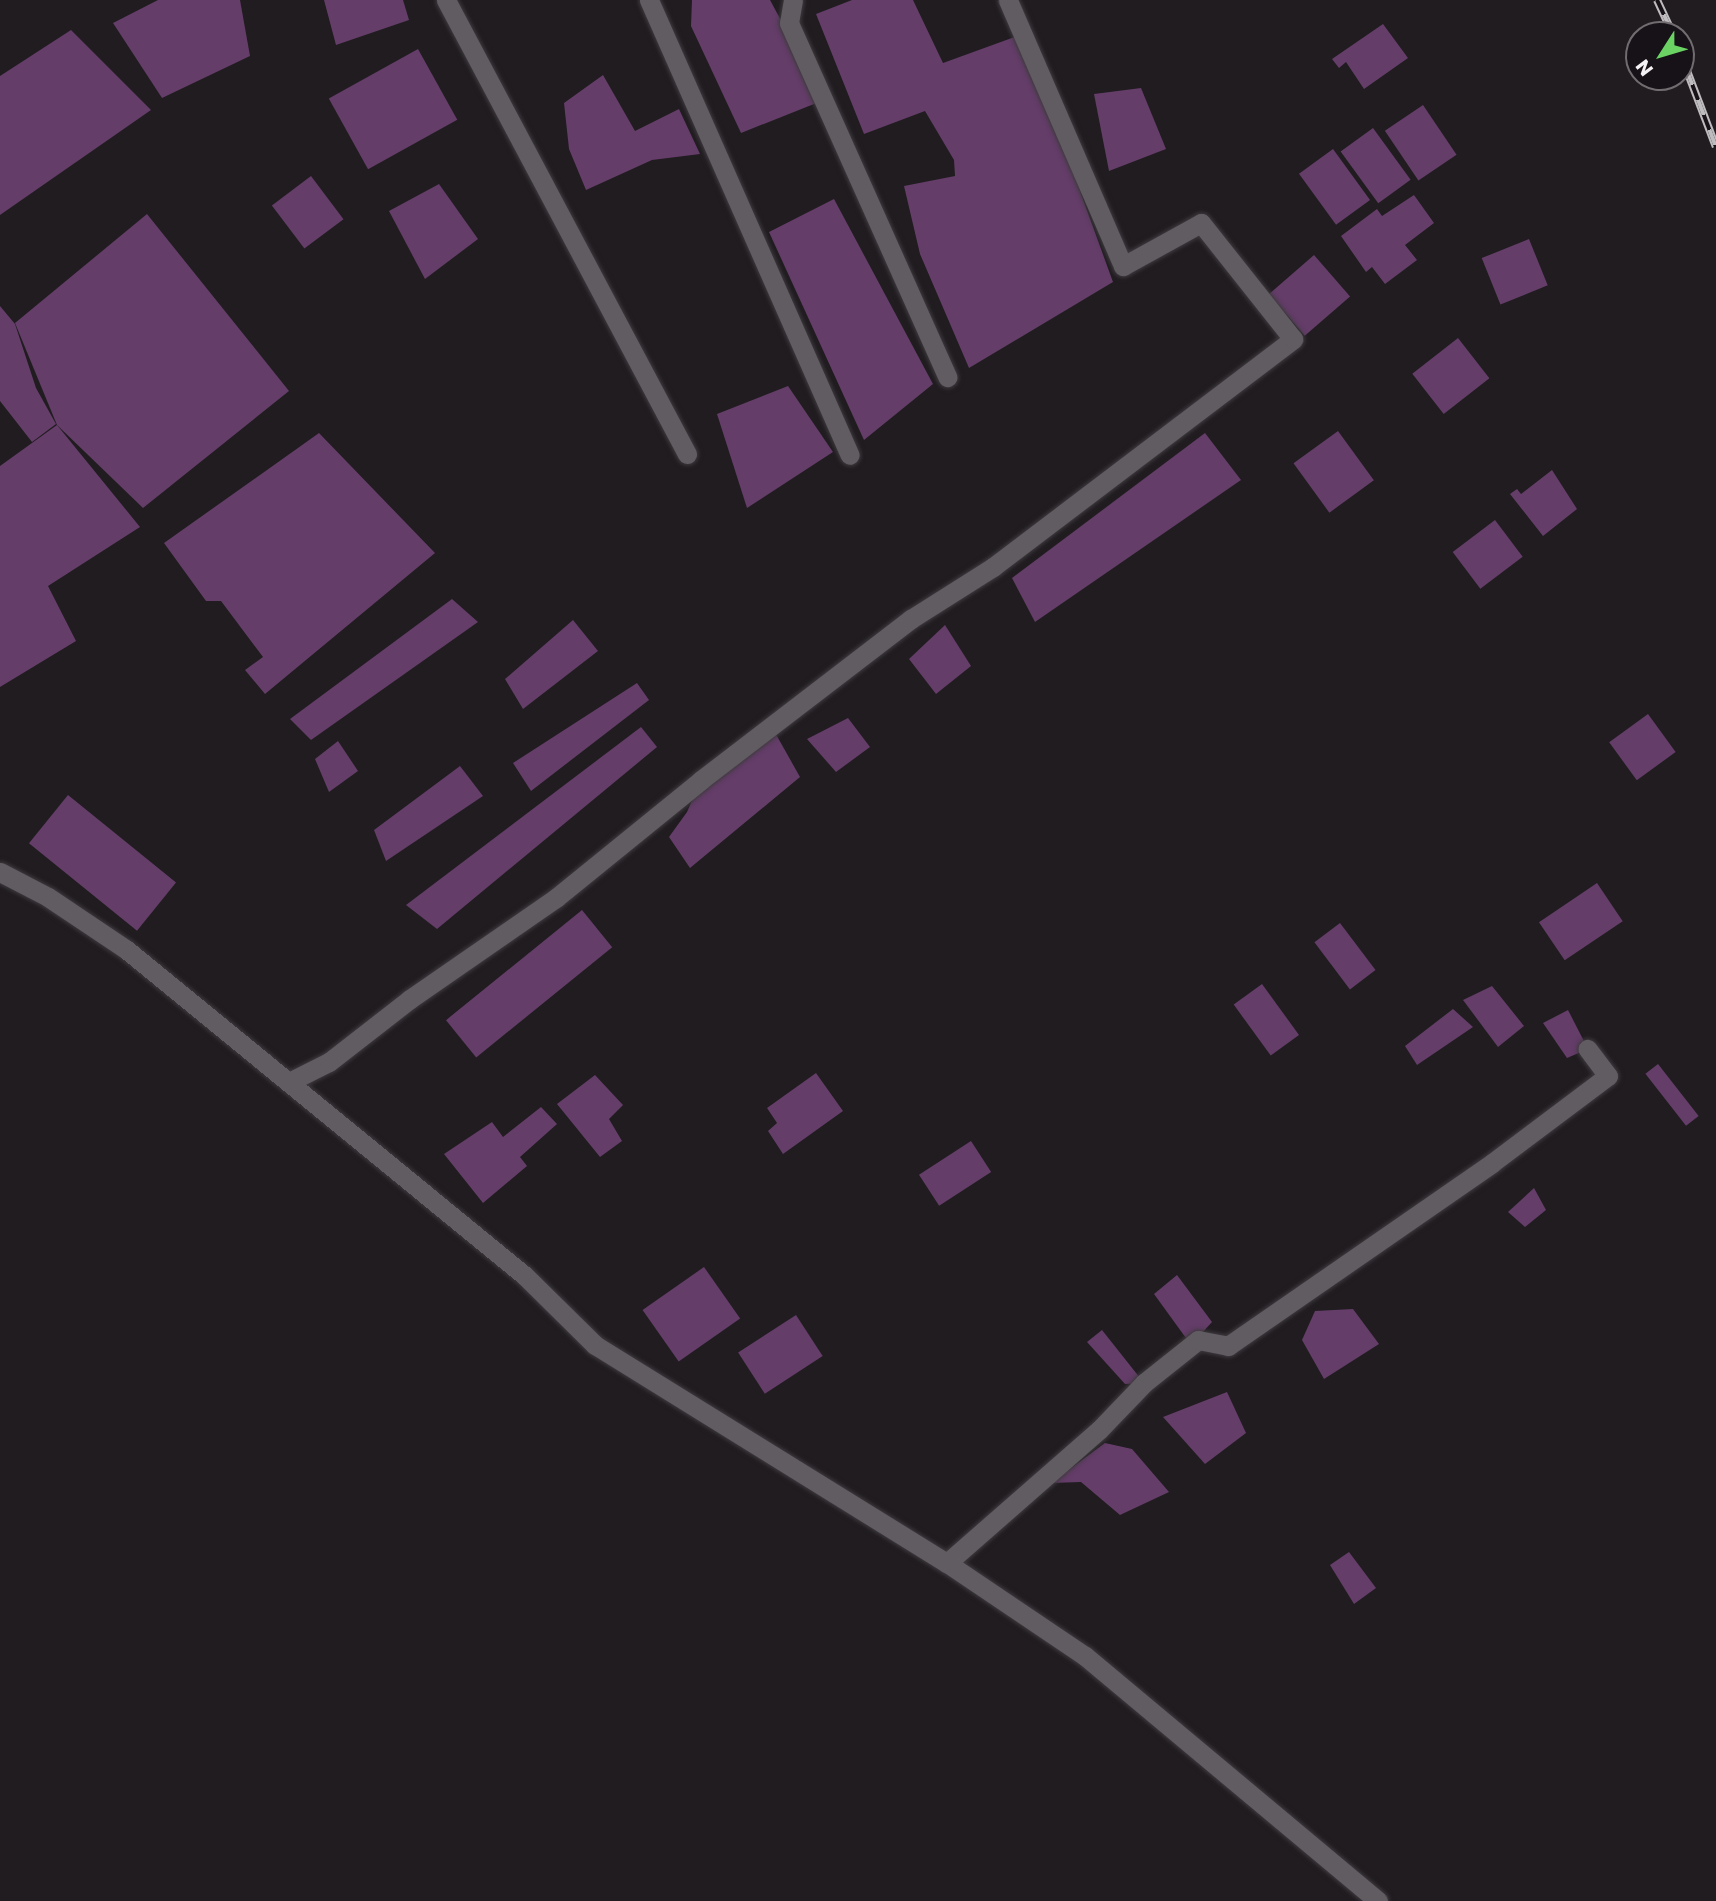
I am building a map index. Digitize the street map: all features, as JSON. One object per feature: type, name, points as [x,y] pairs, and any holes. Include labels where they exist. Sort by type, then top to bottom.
[{"type":"street","points":[[446,0],[687,454]]},
{"type":"street","points":[[649,0],[850,455]]},
{"type":"street","points":[[793,0],[789,23],[947,377]]},
{"type":"street","points":[[289,1082],[328,1062],[410,999],[556,898],[701,779],[911,619],[993,567],[1293,338],[1201,223],[1123,266],[1008,0]]},
{"type":"street","points":[[0,872],[48,897],[127,950],[524,1275],[596,1345],[947,1563],[1085,1656],[1378,1901]]},
{"type":"street","points":[[947,1563],[1099,1430],[1143,1382],[1199,1340],[1228,1346],[1492,1163],[1608,1076],[1588,1049]]},
{"type":"building","points":[[158,0],[240,0],[250,56],[162,98],[113,23]]},
{"type":"building","points":[[324,0],[403,0],[409,20],[336,45]]},
{"type":"building","points":[[692,0],[770,0],[824,100],[741,133],[691,26]]},
{"type":"building","points":[[852,0],[913,0],[943,63],[1023,34],[1113,282],[969,368],[920,254],[904,186],[955,176],[954,160],[925,111],[864,134],[816,14]]},
{"type":"building","points":[[1383,24],[1408,58],[1364,89],[1346,62],[1339,68],[1332,59]]},
{"type":"building","points":[[71,30],[151,110],[0,215],[0,76]]},
{"type":"building","points":[[418,49],[457,120],[368,169],[329,98]]},
{"type":"building","points":[[603,75],[635,131],[679,109],[700,154],[652,160],[586,190],[569,149],[564,103]]},
{"type":"building","points":[[1141,88],[1166,149],[1109,171],[1094,94]]},
{"type":"building","points":[[1423,105],[1457,155],[1418,180],[1385,131]]},
{"type":"building","points":[[1373,128],[1411,180],[1378,203],[1341,152]]},
{"type":"building","points":[[1333,149],[1370,200],[1336,225],[1299,174]]},
{"type":"building","points":[[311,176],[343,219],[304,249],[272,205]]},
{"type":"building","points":[[439,184],[478,239],[425,279],[389,211]]},
{"type":"building","points":[[1414,195],[1434,223],[1405,245],[1417,260],[1385,284],[1372,267],[1366,272],[1341,236],[1377,209],[1382,216]]},
{"type":"building","points":[[834,199],[933,384],[864,440],[769,232]]},
{"type":"building","points":[[147,214],[289,391],[143,508],[57,425],[15,323]]},
{"type":"building","points":[[1529,239],[1548,285],[1500,304],[1482,258]]},
{"type":"building","points":[[1314,255],[1350,297],[1305,336],[1269,294]]},
{"type":"building","points":[[0,306],[15,324],[36,388],[56,424],[32,442],[0,401]]},
{"type":"building","points":[[1458,338],[1489,378],[1444,414],[1412,374]]},
{"type":"building","points":[[788,386],[833,452],[747,508],[717,414]]},
{"type":"building","points":[[57,425],[140,527],[48,586],[76,641],[0,687],[0,466]]},
{"type":"building","points":[[1338,431],[1374,480],[1329,513],[1294,463]]},
{"type":"building","points":[[319,433],[435,553],[265,694],[245,670],[263,657],[221,601],[206,601],[164,543]]},
{"type":"building","points":[[1205,433],[1241,480],[1035,622],[1012,578]]},
{"type":"building","points":[[1552,470],[1577,509],[1543,536],[1510,494],[1517,489],[1521,494]]},
{"type":"building","points":[[1495,520],[1523,557],[1480,589],[1453,552]]},
{"type":"building","points":[[452,599],[478,622],[311,740],[290,719]]},
{"type":"building","points":[[573,620],[598,651],[523,709],[505,679]]},
{"type":"building","points":[[945,625],[971,666],[936,694],[909,659]]},
{"type":"building","points":[[637,683],[649,700],[531,791],[513,763]]},
{"type":"building","points":[[1648,714],[1676,752],[1637,780],[1609,742]]},
{"type":"building","points":[[848,718],[870,747],[836,772],[807,739]]},
{"type":"building","points":[[641,727],[657,747],[437,929],[406,905]]},
{"type":"building","points":[[773,729],[800,777],[690,868],[669,837],[687,812],[701,780]]},
{"type":"building","points":[[338,741],[358,771],[329,792],[315,759]]},
{"type":"building","points":[[460,766],[483,796],[386,861],[374,830]]},
{"type":"building","points":[[68,795],[176,882],[137,931],[29,843]]},
{"type":"building","points":[[1597,883],[1623,921],[1565,960],[1539,922]]},
{"type":"building","points":[[582,910],[612,947],[476,1057],[446,1020]]},
{"type":"building","points":[[1340,923],[1376,970],[1350,989],[1314,942]]},
{"type":"building","points":[[1262,984],[1299,1035],[1271,1056],[1234,1005]]},
{"type":"building","points":[[1492,986],[1524,1026],[1498,1047],[1463,1000]]},
{"type":"building","points":[[1453,1009],[1473,1027],[1417,1065],[1405,1046]]},
{"type":"building","points":[[1568,1010],[1588,1049],[1567,1058],[1543,1023]]},
{"type":"building","points":[[1658,1064],[1699,1116],[1686,1126],[1645,1074]]},
{"type":"building","points":[[816,1073],[843,1111],[783,1154],[768,1131],[777,1123],[767,1108]]},
{"type":"building","points":[[595,1075],[623,1105],[609,1119],[622,1141],[600,1157],[557,1104]]},
{"type":"building","points":[[541,1107],[557,1124],[520,1157],[527,1166],[483,1203],[444,1154],[492,1122],[503,1137]]},
{"type":"building","points":[[971,1141],[991,1172],[939,1206],[919,1175]]},
{"type":"building","points":[[1534,1188],[1546,1210],[1525,1227],[1508,1212]]},
{"type":"building","points":[[704,1267],[740,1319],[679,1362],[643,1310]]},
{"type":"building","points":[[1177,1275],[1212,1322],[1191,1345],[1154,1294]]},
{"type":"building","points":[[1353,1309],[1379,1344],[1324,1379],[1302,1340],[1315,1311]]},
{"type":"building","points":[[796,1315],[823,1356],[765,1394],[738,1353]]},
{"type":"building","points":[[1102,1330],[1144,1383],[1125,1384],[1087,1342]]},
{"type":"building","points":[[1227,1392],[1246,1433],[1205,1464],[1163,1417]]},
{"type":"building","points":[[1105,1443],[1132,1449],[1169,1492],[1120,1515],[1081,1482],[1051,1483]]},
{"type":"building","points":[[1349,1552],[1376,1588],[1354,1604],[1330,1565]]},
{"type":"railway","points":[[1657,0],[1667,21]]},
{"type":"railway","points":[[1695,91],[1716,147]]}]
